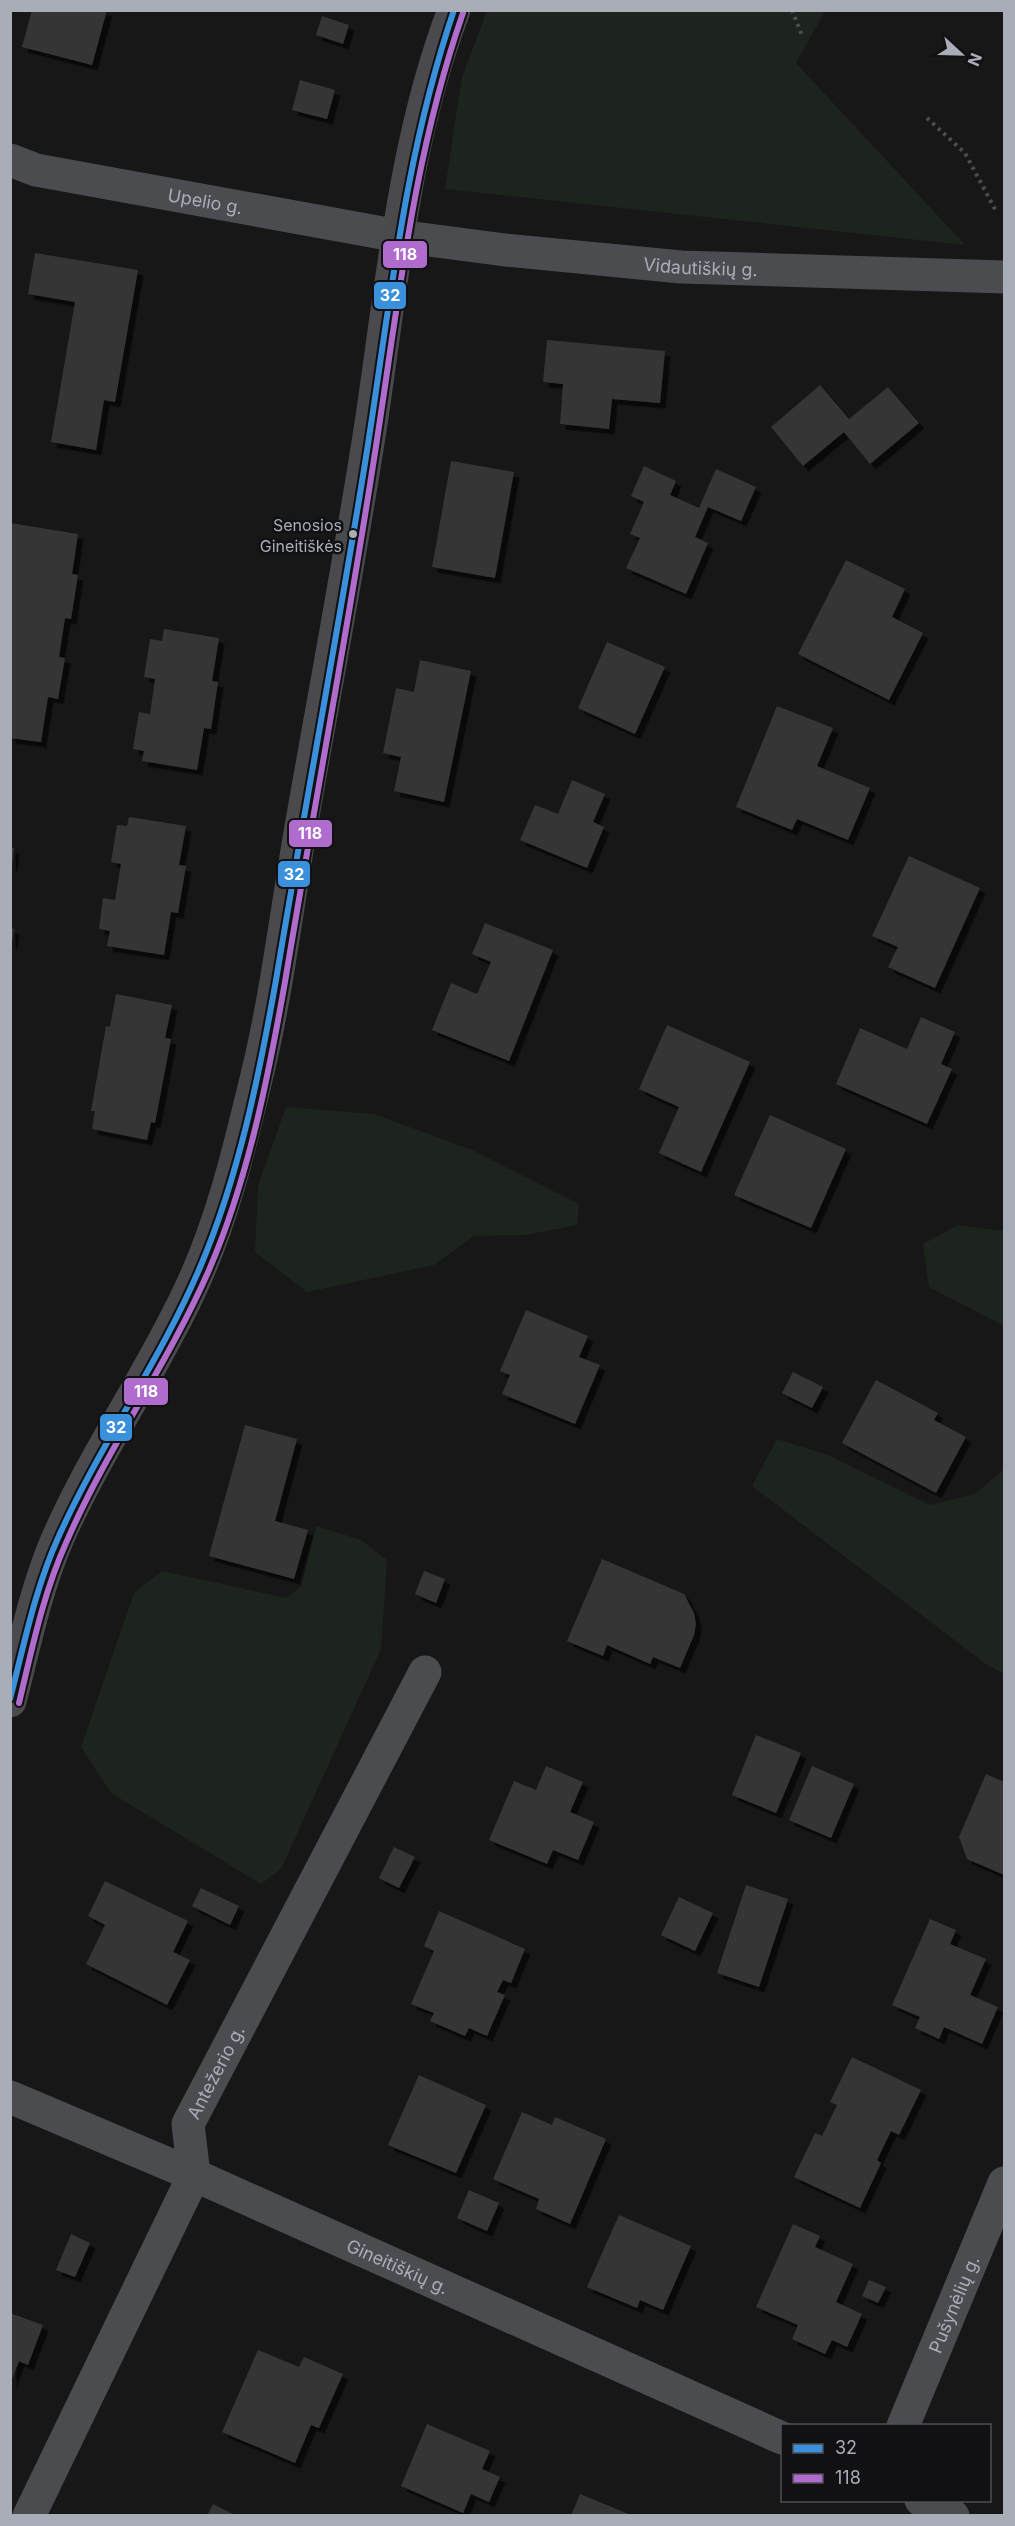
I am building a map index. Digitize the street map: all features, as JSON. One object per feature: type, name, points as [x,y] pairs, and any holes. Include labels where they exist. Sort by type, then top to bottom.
[{"type":"street","points":[[10,1701],[39,1588],[55,1546],[82,1488],[190,1291],[210,1244],[232,1176],[264,1041],[362,482],[399,236],[426,92],[454,10]]},
{"type":"street","name":"Upelio g.","points":[[10,160],[36,170],[399,236]]},
{"type":"street","name":"Vidautiškių g.","points":[[399,236],[505,250],[681,267],[1005,278]]},
{"type":"street","name":"Antežerio g.","points":[[194,2175],[188,2124],[425,1672]]},
{"type":"street","name":"Gineitiškių g.","points":[[10,2097],[194,2175],[781,2437]]},
{"type":"street","points":[[29,2516],[194,2175]]},
{"type":"street","name":"Pušynėlių g.","points":[[904,2424],[1005,2184]]},
{"type":"street","points":[[925,2502],[953,2516]]},
{"type":"path","points":[[792,10],[803,38]]},
{"type":"path","points":[[927,118],[965,153],[996,211]]},
{"type":"shaded area","points":[[487,11],[825,11],[796,63],[965,245],[445,189],[462,77]]},
{"type":"shaded area","points":[[286,1107],[374,1114],[472,1150],[579,1204],[577,1225],[525,1235],[474,1236],[434,1265],[307,1292],[255,1252],[258,1186]]},
{"type":"shaded area","points":[[958,1225],[1004,1231],[1004,1326],[929,1287],[923,1244]]},
{"type":"shaded area","points":[[777,1439],[828,1455],[930,1505],[975,1494],[1004,1469],[1004,1674],[986,1664],[752,1486]]},
{"type":"shaded area","points":[[316,1526],[361,1540],[387,1560],[381,1649],[281,1869],[261,1884],[111,1793],[81,1747],[134,1593],[162,1571],[286,1598],[301,1587]]},
{"type":"building","points":[[32,10],[107,10],[92,65],[22,47]]},
{"type":"building","points":[[322,16],[349,25],[343,44],[316,35]]},
{"type":"building","points":[[300,80],[335,90],[327,119],[292,110]]},
{"type":"building","points":[[35,253],[138,270],[115,402],[104,400],[96,450],[51,442],[75,302],[28,294]]},
{"type":"building","points":[[547,340],[665,351],[660,403],[612,399],[609,429],[560,424],[563,384],[543,382]]},
{"type":"building","points":[[820,385],[849,419],[888,387],[919,423],[870,464],[844,432],[803,466],[771,427]]},
{"type":"building","points":[[451,461],[514,472],[495,578],[432,567]]},
{"type":"building","points":[[644,466],[676,481],[670,495],[699,508],[716,469],[756,487],[741,521],[708,507],[695,537],[708,543],[686,594],[626,568],[640,538],[630,534],[644,502],[631,496]]},
{"type":"building","points":[[10,523],[78,534],[72,574],[78,575],[71,619],[65,618],[59,657],[65,658],[58,699],[48,697],[41,742],[10,738]]},
{"type":"building","points":[[846,560],[905,589],[892,617],[923,633],[889,700],[798,654]]},
{"type":"building","points":[[164,629],[219,638],[212,681],[218,682],[211,729],[204,728],[197,770],[142,761],[144,751],[133,749],[139,712],[150,714],[155,679],[144,677],[150,639],[162,641]]},
{"type":"building","points":[[607,642],[665,667],[635,734],[578,708]]},
{"type":"building","points":[[420,660],[471,671],[444,802],[394,791],[401,757],[383,753],[396,688],[414,692]]},
{"type":"building","points":[[777,706],[833,728],[817,766],[870,788],[848,840],[797,819],[792,830],[736,807]]},
{"type":"building","points":[[572,780],[605,794],[593,822],[604,827],[587,868],[520,840],[535,805],[558,814]]},
{"type":"building","points":[[129,817],[186,826],[179,865],[186,866],[178,913],[171,912],[164,955],[107,946],[110,931],[99,929],[103,898],[115,900],[121,864],[111,862],[117,825],[127,826]]},
{"type":"building","points":[[10,848],[14,848],[12,866],[10,866]]},
{"type":"building","points":[[909,856],[980,888],[935,988],[888,967],[898,947],[872,936]]},
{"type":"building","points":[[485,923],[553,950],[509,1061],[432,1030],[451,983],[477,994],[491,962],[472,954]]},
{"type":"building","points":[[10,928],[14,929],[12,943],[10,943]]},
{"type":"building","points":[[116,994],[172,1005],[165,1038],[171,1039],[155,1123],[151,1122],[147,1140],[92,1129],[95,1111],[91,1111],[106,1026],[110,1027]]},
{"type":"building","points":[[921,1017],[955,1032],[941,1064],[952,1069],[927,1124],[836,1084],[860,1028],[907,1049]]},
{"type":"building","points":[[667,1025],[750,1062],[701,1172],[659,1153],[679,1107],[639,1089]]},
{"type":"building","points":[[770,1115],[846,1149],[811,1228],[734,1195]]},
{"type":"building","points":[[526,1310],[588,1336],[579,1357],[600,1365],[575,1424],[502,1394],[510,1375],[500,1371]]},
{"type":"building","points":[[793,1372],[823,1387],[812,1408],[782,1393]]},
{"type":"building","points":[[876,1380],[938,1413],[934,1420],[966,1437],[936,1493],[842,1443]]},
{"type":"building","points":[[245,1425],[297,1439],[275,1521],[308,1530],[294,1579],[209,1556]]},
{"type":"building","points":[[602,1559],[684,1594],[694,1613],[696,1624],[694,1635],[680,1668],[653,1657],[650,1664],[607,1645],[603,1656],[567,1641]]},
{"type":"building","points":[[424,1571],[445,1579],[436,1603],[415,1594]]},
{"type":"building","points":[[756,1735],[801,1753],[776,1813],[732,1795]]},
{"type":"building","points":[[546,1766],[583,1782],[570,1812],[594,1822],[578,1860],[553,1850],[547,1864],[489,1840],[514,1781],[536,1790]]},
{"type":"building","points":[[812,1766],[854,1784],[831,1838],[789,1820]]},
{"type":"building","points":[[986,1774],[1004,1782],[1004,1875],[967,1859],[959,1837]]},
{"type":"building","points":[[394,1847],[415,1857],[399,1888],[379,1878]]},
{"type":"building","points":[[105,1881],[188,1921],[173,1952],[190,1960],[167,2005],[86,1964],[105,1925],[88,1916]]},
{"type":"building","points":[[746,1885],[788,1899],[759,1987],[717,1973]]},
{"type":"building","points":[[201,1888],[239,1906],[230,1925],[192,1906]]},
{"type":"building","points":[[679,1897],[713,1913],[695,1951],[661,1935]]},
{"type":"building","points":[[439,1911],[525,1949],[511,1983],[503,1980],[497,1992],[505,1995],[487,2036],[469,2028],[465,2036],[430,2021],[434,2013],[411,2004],[434,1951],[424,1946]]},
{"type":"building","points":[[930,1919],[956,1930],[950,1944],[986,1959],[970,1995],[998,2007],[982,2044],[944,2027],[939,2039],[915,2028],[920,2017],[892,2005]]},
{"type":"building","points":[[852,2057],[921,2090],[899,2135],[891,2131],[877,2160],[881,2163],[860,2208],[794,2177],[815,2133],[822,2136],[837,2105],[830,2102]]},
{"type":"building","points":[[419,2075],[486,2105],[456,2173],[388,2145]]},
{"type":"building","points":[[522,2112],[552,2125],[555,2117],[606,2139],[570,2224],[536,2209],[539,2199],[493,2179]]},
{"type":"building","points":[[469,2190],[499,2203],[487,2231],[457,2218]]},
{"type":"building","points":[[619,2215],[691,2246],[663,2310],[640,2300],[637,2308],[587,2287]]},
{"type":"building","points":[[793,2224],[820,2236],[815,2247],[853,2264],[836,2302],[862,2314],[847,2347],[832,2340],[825,2354],[792,2339],[798,2325],[756,2307]]},
{"type":"building","points":[[71,2234],[90,2243],[75,2277],[56,2270]]},
{"type":"building","points":[[869,2280],[886,2287],[878,2303],[862,2296]]},
{"type":"building","points":[[10,2313],[43,2325],[28,2365],[19,2361],[11,2382]]},
{"type":"building","points":[[258,2350],[299,2367],[304,2357],[343,2374],[319,2428],[311,2425],[295,2463],[222,2432]]},
{"type":"building","points":[[427,2424],[490,2451],[482,2469],[500,2477],[489,2502],[471,2494],[463,2513],[401,2486]]},
{"type":"building","points":[[580,2494],[631,2515],[631,2516],[571,2516]]},
{"type":"building","points":[[213,2504],[237,2516],[207,2516]]},
{"type":"transit line","name":"32","points":[[10,1699],[31,1617],[58,1538],[92,1469],[168,1335],[185,1300],[214,1231],[237,1161],[255,1089],[269,1016],[366,457],[400,232],[423,121],[454,10]]},
{"type":"transit line","name":"118","points":[[19,1703],[44,1602],[66,1543],[100,1473],[193,1305],[223,1236],[246,1165],[264,1092],[285,982],[353,590],[408,234],[431,123],[463,13]]},
{"type":"place","name":"Senosios Gineitiškės","points":[[353,534]]}]
